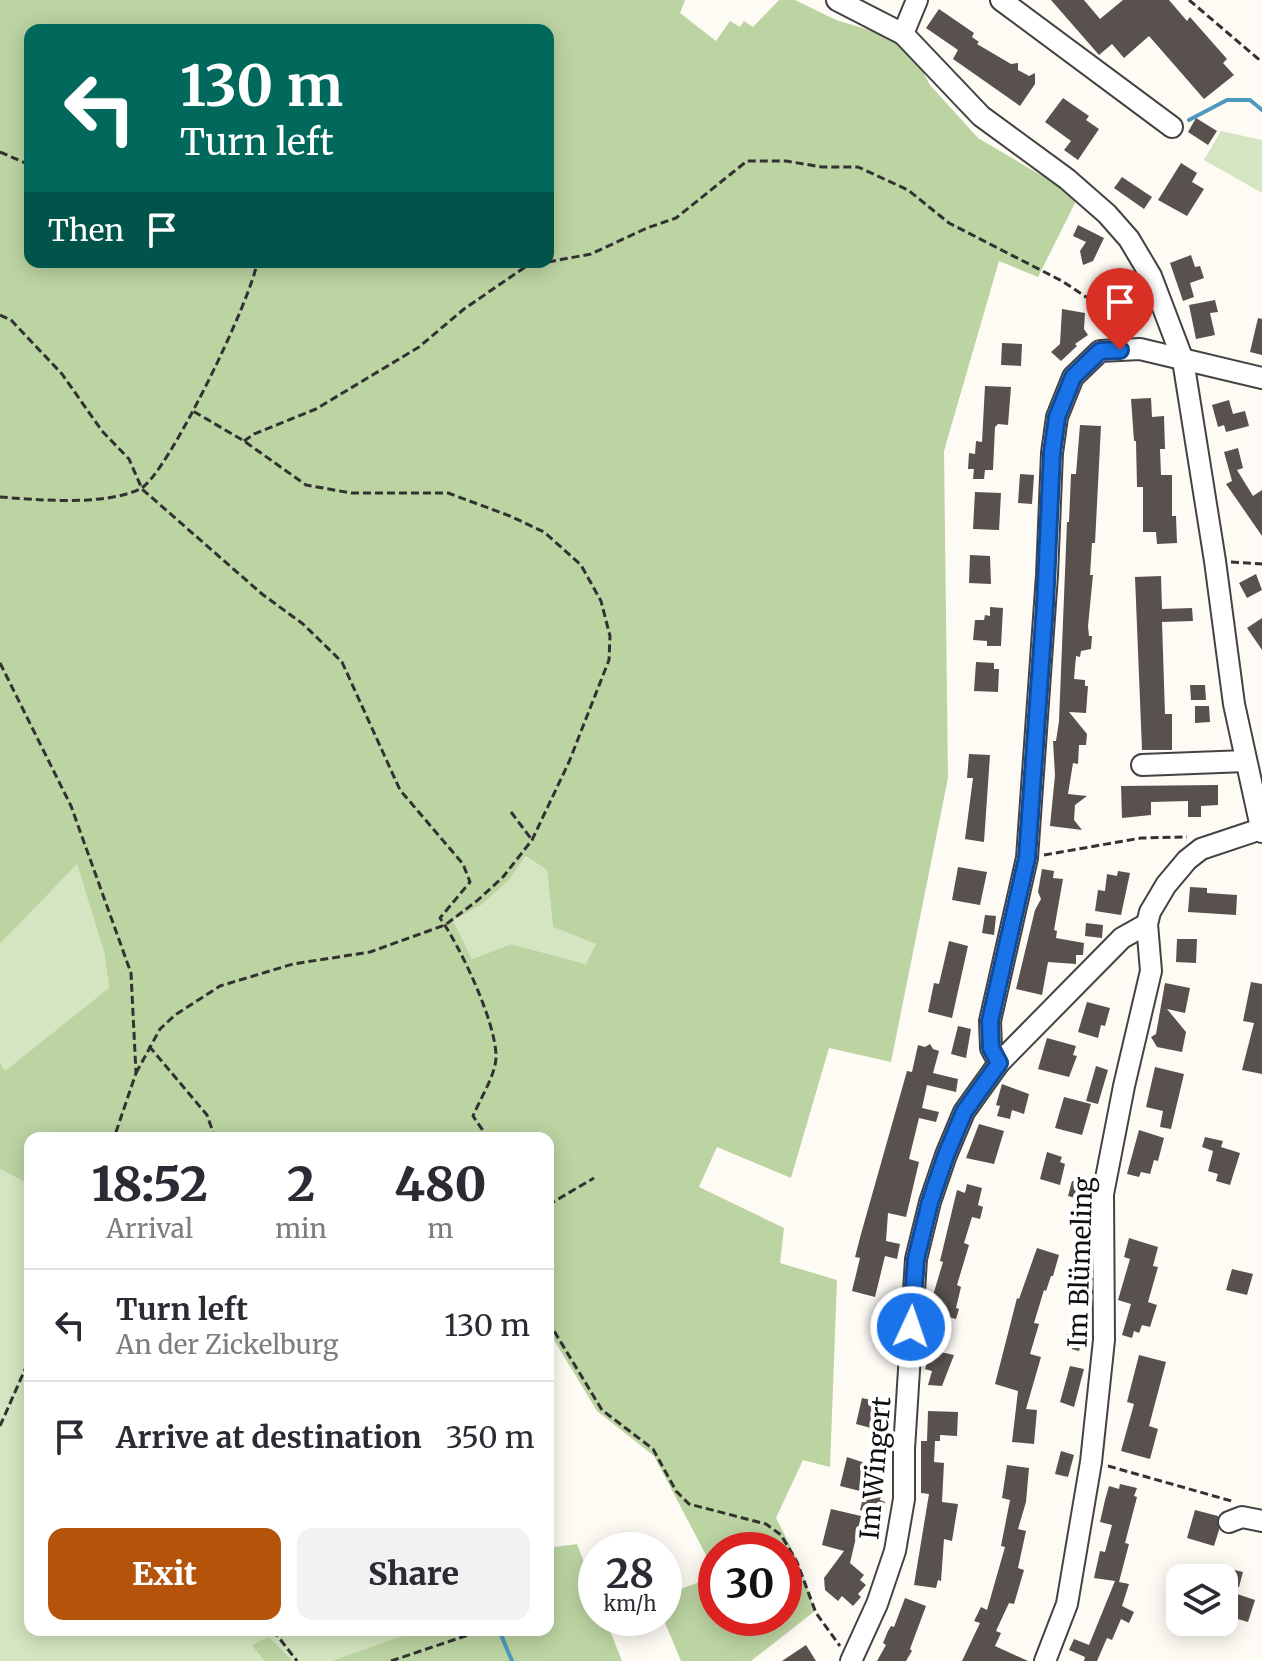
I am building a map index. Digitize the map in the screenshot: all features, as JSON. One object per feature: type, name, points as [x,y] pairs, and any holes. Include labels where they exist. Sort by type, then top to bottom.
[{"type":"street","points":[[837,0],[903,34],[981,116],[1067,179],[1107,214],[1129,239],[1151,276],[1183,360],[1215,561],[1222,632],[1261,830],[1201,849],[1187,860],[1166,885],[1150,912],[1147,924]]},
{"type":"street","points":[[903,34],[917,0]]},
{"type":"street","points":[[1001,0],[1172,127]]},
{"type":"street","points":[[999,1063],[991,1048],[990,1021],[1027,858],[1052,453],[1057,417],[1073,377],[1100,351],[1140,349],[1262,378]]},
{"type":"street","points":[[1142,765],[1246,761]]},
{"type":"street","name":"Im Wingert","points":[[851,1660],[877,1604],[895,1551],[904,1499],[904,1449],[916,1259],[946,1155],[964,1112],[999,1063],[1122,938],[1147,924]]},
{"type":"street","name":"Im Blümeling","points":[[1045,1661],[1067,1604],[1091,1462],[1104,1340],[1103,1194],[1151,971],[1147,924]]},
{"type":"street","points":[[1229,1522],[1242,1517],[1262,1521]]},
{"type":"path","points":[[1189,0],[1262,62]]},
{"type":"path","points":[[0,152],[24,162]]},
{"type":"path","points":[[554,261],[591,254],[676,218],[747,161],[858,167],[908,190],[949,223],[1093,300],[1112,314],[1140,349]]},
{"type":"path","points":[[0,497],[65,501],[142,489],[193,411],[233,334],[255,268]]},
{"type":"path","points":[[244,441],[328,401],[419,347],[464,309],[524,268]]},
{"type":"path","points":[[0,315],[11,320],[62,374],[102,431],[129,459],[142,489],[262,594],[303,624],[342,662],[400,790],[463,864],[470,882],[440,918],[466,965],[495,1040],[496,1061],[473,1116],[484,1132]]},
{"type":"path","points":[[116,1132],[136,1073],[149,1046],[160,1029],[175,1015],[220,986],[293,964],[370,952],[445,925],[503,877],[532,840],[569,762],[609,660],[610,636],[601,601],[581,565],[544,532],[448,493],[351,493],[306,485],[244,441],[193,411]]},
{"type":"path","points":[[1215,561],[1262,564]]},
{"type":"path","points":[[0,663],[71,806],[131,973],[136,1073]]},
{"type":"path","points":[[511,812],[532,840]]},
{"type":"path","points":[[1027,858],[1141,838],[1188,837]]},
{"type":"path","points":[[149,1046],[207,1115],[213,1132]]},
{"type":"path","points":[[554,1201],[594,1178]]},
{"type":"path","points":[[554,1331],[602,1410],[653,1449],[676,1491],[689,1504],[766,1524],[781,1535],[797,1562],[816,1613],[851,1660]]},
{"type":"path","points":[[0,1426],[24,1372]]},
{"type":"path","points":[[1091,1462],[1248,1505]]},
{"type":"path","points":[[278,1636],[297,1661]]},
{"type":"path","points":[[391,1661],[465,1636]]},
{"type":"green space","points":[[0,0],[685,0],[680,13],[716,41],[730,21],[740,27],[744,21],[753,27],[779,0],[795,0],[836,20],[906,41],[930,85],[978,138],[1078,197],[1038,277],[999,261],[944,451],[948,778],[891,1062],[829,1048],[791,1178],[717,1147],[699,1187],[784,1228],[780,1263],[837,1280],[830,1467],[803,1460],[776,1518],[783,1532],[698,1532],[698,1540],[654,1456],[597,1411],[554,1340],[554,1132],[24,1132],[24,1182],[0,1169],[0,1063],[5,1071],[109,988],[104,952],[77,864],[0,944]],"holes":[[[525,856],[547,870],[553,927],[596,944],[586,964],[511,944],[472,959],[453,920],[481,905],[509,880]]]},
{"type":"green space","points":[[1221,131],[1262,140],[1262,193],[1204,160]]},
{"type":"green space","points":[[524,856],[547,870],[553,927],[597,944],[586,964],[511,944],[472,959],[453,920],[493,893]]},
{"type":"green space","points":[[77,863],[104,952],[109,989],[4,1072],[0,1063],[0,944]]},
{"type":"green space","points":[[0,1169],[24,1182],[24,1636],[406,1636],[331,1661],[293,1661],[269,1637],[259,1655],[264,1661],[0,1661]]},
{"type":"green space","points":[[577,1544],[578,1636],[612,1636],[622,1661],[331,1661],[403,1636],[554,1636],[554,1547]]},
{"type":"green space","points":[[802,1573],[815,1611],[802,1621]]},
{"type":"green space","points":[[698,1583],[698,1636],[783,1636],[751,1661],[681,1661],[671,1636],[682,1636],[682,1588]]},
{"type":"green space","points":[[269,1637],[293,1661],[264,1661],[252,1645]]},
{"type":"building","points":[[1051,0],[1084,0],[1100,19],[1123,0],[1169,0],[1187,21],[1190,17],[1227,59],[1223,63],[1234,75],[1204,99],[1149,36],[1124,58],[1112,44],[1099,55]]},
{"type":"building","points":[[939,9],[974,33],[972,37],[979,42],[977,44],[1011,64],[1018,63],[1018,70],[1029,76],[1035,73],[1035,84],[1020,106],[953,59],[958,50],[926,28]]},
{"type":"building","points":[[1063,98],[1089,116],[1086,120],[1099,129],[1078,160],[1064,150],[1071,141],[1045,122]]},
{"type":"building","points":[[1196,118],[1217,131],[1208,145],[1188,132]]},
{"type":"building","points":[[1181,163],[1197,173],[1192,182],[1204,189],[1187,216],[1158,200]]},
{"type":"building","points":[[1122,177],[1152,197],[1144,209],[1114,188]]},
{"type":"building","points":[[1078,225],[1104,238],[1093,261],[1083,265],[1080,251],[1086,242],[1073,236]]},
{"type":"building","points":[[1191,255],[1195,267],[1200,266],[1204,278],[1190,283],[1194,297],[1183,301],[1170,263]]},
{"type":"building","points":[[1121,273],[1145,302],[1135,313],[1126,304],[1123,308],[1104,289]]},
{"type":"building","points":[[1215,300],[1218,312],[1210,313],[1215,335],[1196,339],[1189,305]]},
{"type":"building","points":[[1062,309],[1085,313],[1084,329],[1088,335],[1075,344],[1077,346],[1061,361],[1051,352],[1060,344]]},
{"type":"building","points":[[1258,318],[1262,319],[1262,355],[1250,352]]},
{"type":"building","points":[[1002,343],[1022,344],[1021,366],[1001,365]]},
{"type":"building","points":[[985,386],[1011,387],[1008,425],[998,424],[995,427],[993,470],[985,470],[984,479],[973,479],[974,469],[968,469],[969,453],[975,454],[976,441],[982,442]]},
{"type":"building","points":[[1151,398],[1152,417],[1164,416],[1165,449],[1160,449],[1161,475],[1172,475],[1172,516],[1176,516],[1177,543],[1157,544],[1156,532],[1143,532],[1143,487],[1137,487],[1131,399]]},
{"type":"building","points":[[1229,400],[1233,414],[1245,411],[1249,426],[1226,432],[1224,425],[1218,427],[1212,405]]},
{"type":"building","points":[[1080,425],[1101,426],[1095,543],[1092,543],[1090,575],[1093,575],[1088,626],[1089,636],[1092,636],[1091,649],[1081,651],[1080,657],[1076,656],[1074,679],[1085,680],[1085,686],[1088,686],[1086,713],[1069,712],[1087,734],[1086,745],[1079,745],[1078,764],[1073,763],[1068,794],[1087,796],[1075,805],[1074,820],[1082,830],[1050,826],[1055,775],[1053,741],[1056,741],[1059,721],[1067,522],[1071,474],[1076,474]]},
{"type":"building","points":[[1238,448],[1243,468],[1237,470],[1253,496],[1262,490],[1262,536],[1226,484],[1232,481],[1224,452]]},
{"type":"building","points":[[1020,474],[1034,475],[1032,504],[1018,503]]},
{"type":"building","points":[[975,492],[1001,493],[999,530],[973,529]]},
{"type":"building","points":[[970,555],[990,556],[991,584],[969,583]]},
{"type":"building","points":[[1256,574],[1262,590],[1247,598],[1239,583]]},
{"type":"building","points":[[1161,576],[1162,609],[1192,608],[1193,621],[1162,622],[1165,714],[1172,714],[1172,750],[1142,750],[1135,577]]},
{"type":"building","points":[[990,607],[1003,608],[1001,646],[987,646],[987,641],[973,640],[975,620],[990,616]]},
{"type":"building","points":[[1262,618],[1262,650],[1247,628]]},
{"type":"building","points":[[976,662],[994,663],[994,669],[999,669],[998,692],[974,691]]},
{"type":"building","points":[[1190,685],[1205,685],[1206,700],[1191,700]]},
{"type":"building","points":[[1195,706],[1209,706],[1210,722],[1195,723]]},
{"type":"building","points":[[969,754],[990,755],[984,842],[965,839],[973,778],[967,778]]},
{"type":"building","points":[[1218,785],[1218,805],[1201,806],[1201,817],[1188,817],[1188,801],[1151,802],[1151,815],[1122,818],[1121,786]]},
{"type":"building","points":[[958,867],[987,872],[980,905],[952,900]]},
{"type":"building","points":[[1042,869],[1054,871],[1053,878],[1063,879],[1054,930],[1057,931],[1056,938],[1084,943],[1083,955],[1076,955],[1076,964],[1048,962],[1042,995],[1016,989],[1035,910],[1041,899],[1038,892]]},
{"type":"building","points":[[1118,871],[1130,873],[1121,915],[1095,911],[1098,890],[1105,891],[1107,874],[1117,876]]},
{"type":"building","points":[[1190,887],[1207,888],[1207,893],[1237,895],[1236,915],[1188,912]]},
{"type":"building","points":[[985,915],[996,916],[994,935],[982,933]]},
{"type":"building","points":[[1086,923],[1103,925],[1102,938],[1085,936]]},
{"type":"building","points":[[1177,939],[1197,939],[1196,963],[1176,962]]},
{"type":"building","points":[[949,941],[968,946],[952,1018],[928,1012],[934,983],[939,984]]},
{"type":"building","points":[[1251,982],[1262,984],[1262,1074],[1242,1070],[1254,1023],[1243,1021]]},
{"type":"building","points":[[1165,983],[1190,988],[1185,1013],[1167,1009],[1186,1032],[1182,1052],[1157,1047],[1151,1037],[1156,1034]]},
{"type":"building","points":[[1087,1002],[1110,1008],[1098,1038],[1078,1032]]},
{"type":"building","points":[[958,1026],[971,1029],[966,1058],[951,1054]]},
{"type":"building","points":[[1047,1038],[1076,1046],[1073,1055],[1077,1056],[1069,1077],[1038,1069]]},
{"type":"building","points":[[930,1044],[939,1051],[933,1073],[958,1079],[956,1092],[927,1085],[922,1108],[939,1112],[936,1122],[919,1118],[909,1159],[919,1162],[906,1217],[888,1213],[886,1241],[900,1244],[897,1259],[885,1256],[875,1297],[852,1291],[860,1258],[855,1257],[907,1071],[912,1072],[918,1045],[925,1047]]},
{"type":"building","points":[[1096,1066],[1108,1070],[1098,1104],[1086,1101]]},
{"type":"building","points":[[1155,1067],[1184,1074],[1171,1129],[1160,1127],[1163,1111],[1146,1107]]},
{"type":"building","points":[[1002,1084],[1029,1094],[1024,1114],[1012,1110],[1010,1119],[997,1116],[1000,1106],[996,1105]]},
{"type":"building","points":[[1064,1097],[1091,1104],[1082,1135],[1055,1128]]},
{"type":"building","points":[[979,1124],[1004,1131],[994,1164],[966,1158]]},
{"type":"building","points":[[1139,1130],[1164,1138],[1158,1161],[1154,1160],[1150,1174],[1141,1172],[1139,1177],[1127,1174]]},
{"type":"building","points":[[1205,1137],[1223,1141],[1221,1147],[1240,1153],[1230,1185],[1216,1181],[1218,1174],[1208,1171],[1213,1151],[1202,1147]]},
{"type":"building","points":[[1047,1152],[1062,1157],[1060,1162],[1065,1164],[1060,1185],[1040,1179]]},
{"type":"building","points":[[1072,1181],[1086,1185],[1082,1200],[1068,1196]]},
{"type":"building","points":[[967,1184],[982,1188],[978,1205],[983,1207],[980,1219],[972,1217],[964,1243],[969,1245],[957,1285],[961,1287],[956,1319],[928,1312],[943,1262],[940,1261],[957,1190],[965,1193]]},
{"type":"building","points":[[1129,1238],[1158,1247],[1153,1266],[1158,1267],[1148,1302],[1157,1305],[1150,1327],[1142,1325],[1139,1333],[1134,1331],[1132,1338],[1122,1335],[1131,1304],[1118,1300],[1130,1259],[1124,1257]]},
{"type":"building","points":[[1037,1248],[1059,1255],[1034,1323],[1039,1324],[1030,1354],[1041,1357],[1026,1409],[1037,1410],[1034,1444],[1012,1442],[1018,1391],[995,1384],[1017,1298]]},
{"type":"building","points":[[1232,1269],[1253,1274],[1247,1295],[1226,1290]]},
{"type":"building","points":[[1067,1334],[1083,1338],[1079,1351],[1064,1347]]},
{"type":"building","points":[[931,1350],[954,1355],[942,1386],[928,1385],[932,1371],[925,1369]]},
{"type":"building","points":[[1139,1355],[1166,1362],[1149,1426],[1158,1429],[1150,1459],[1121,1451],[1134,1404],[1127,1402]]},
{"type":"building","points":[[1070,1366],[1084,1369],[1074,1407],[1060,1402]]},
{"type":"building","points":[[862,1398],[885,1403],[883,1413],[888,1414],[885,1427],[872,1424],[871,1428],[856,1424]]},
{"type":"building","points":[[928,1411],[958,1412],[957,1436],[940,1435],[940,1441],[927,1441]]},
{"type":"building","points":[[921,1441],[935,1441],[934,1462],[944,1463],[942,1502],[958,1504],[952,1541],[944,1539],[941,1581],[938,1580],[936,1588],[914,1585],[929,1494],[921,1493]]},
{"type":"building","points":[[1061,1451],[1074,1455],[1068,1477],[1055,1474]]},
{"type":"building","points":[[847,1457],[871,1465],[864,1492],[840,1486]]},
{"type":"building","points":[[1007,1465],[1029,1468],[1026,1502],[1018,1529],[1026,1531],[1018,1568],[1024,1570],[1014,1604],[1009,1603],[996,1631],[1001,1633],[995,1646],[1028,1661],[962,1661],[980,1623],[974,1621],[981,1607],[987,1610],[1005,1547],[1001,1546],[1010,1500],[1002,1498]]},
{"type":"building","points":[[867,1482],[883,1486],[880,1500],[885,1502],[881,1515],[860,1510]]},
{"type":"building","points":[[1120,1484],[1137,1488],[1125,1543],[1129,1544],[1119,1582],[1129,1584],[1122,1606],[1134,1612],[1129,1623],[1121,1619],[1112,1640],[1107,1638],[1097,1661],[1084,1661],[1085,1657],[1069,1650],[1074,1639],[1089,1645],[1115,1581],[1094,1578],[1100,1551],[1105,1552],[1112,1525],[1100,1522],[1105,1500],[1109,1486],[1119,1489]]},
{"type":"building","points":[[831,1509],[861,1516],[850,1563],[864,1575],[860,1580],[866,1585],[853,1606],[842,1596],[838,1601],[825,1590],[824,1578],[844,1551],[822,1545]]},
{"type":"building","points":[[1195,1510],[1218,1516],[1219,1530],[1214,1546],[1187,1538]]},
{"type":"building","points":[[1238,1571],[1243,1572],[1238,1587]]},
{"type":"building","points":[[1238,1594],[1255,1600],[1248,1622],[1238,1619]]},
{"type":"building","points":[[905,1598],[926,1606],[910,1649],[912,1651],[906,1661],[877,1661],[886,1645],[883,1643],[888,1631],[891,1626],[894,1627]]},
{"type":"building","points":[[806,1645],[816,1661],[782,1661]]},
{"type":"waterway","points":[[1189,120],[1227,100],[1250,100],[1262,110]]},
{"type":"waterway","points":[[502,1636],[512,1661]]},
{"type":"route","points":[[911,1327],[916,1259],[930,1202],[964,1112],[999,1063],[991,1048],[990,1021],[1027,858],[1052,453],[1057,417],[1073,377],[1100,351],[1120,350]]}]
